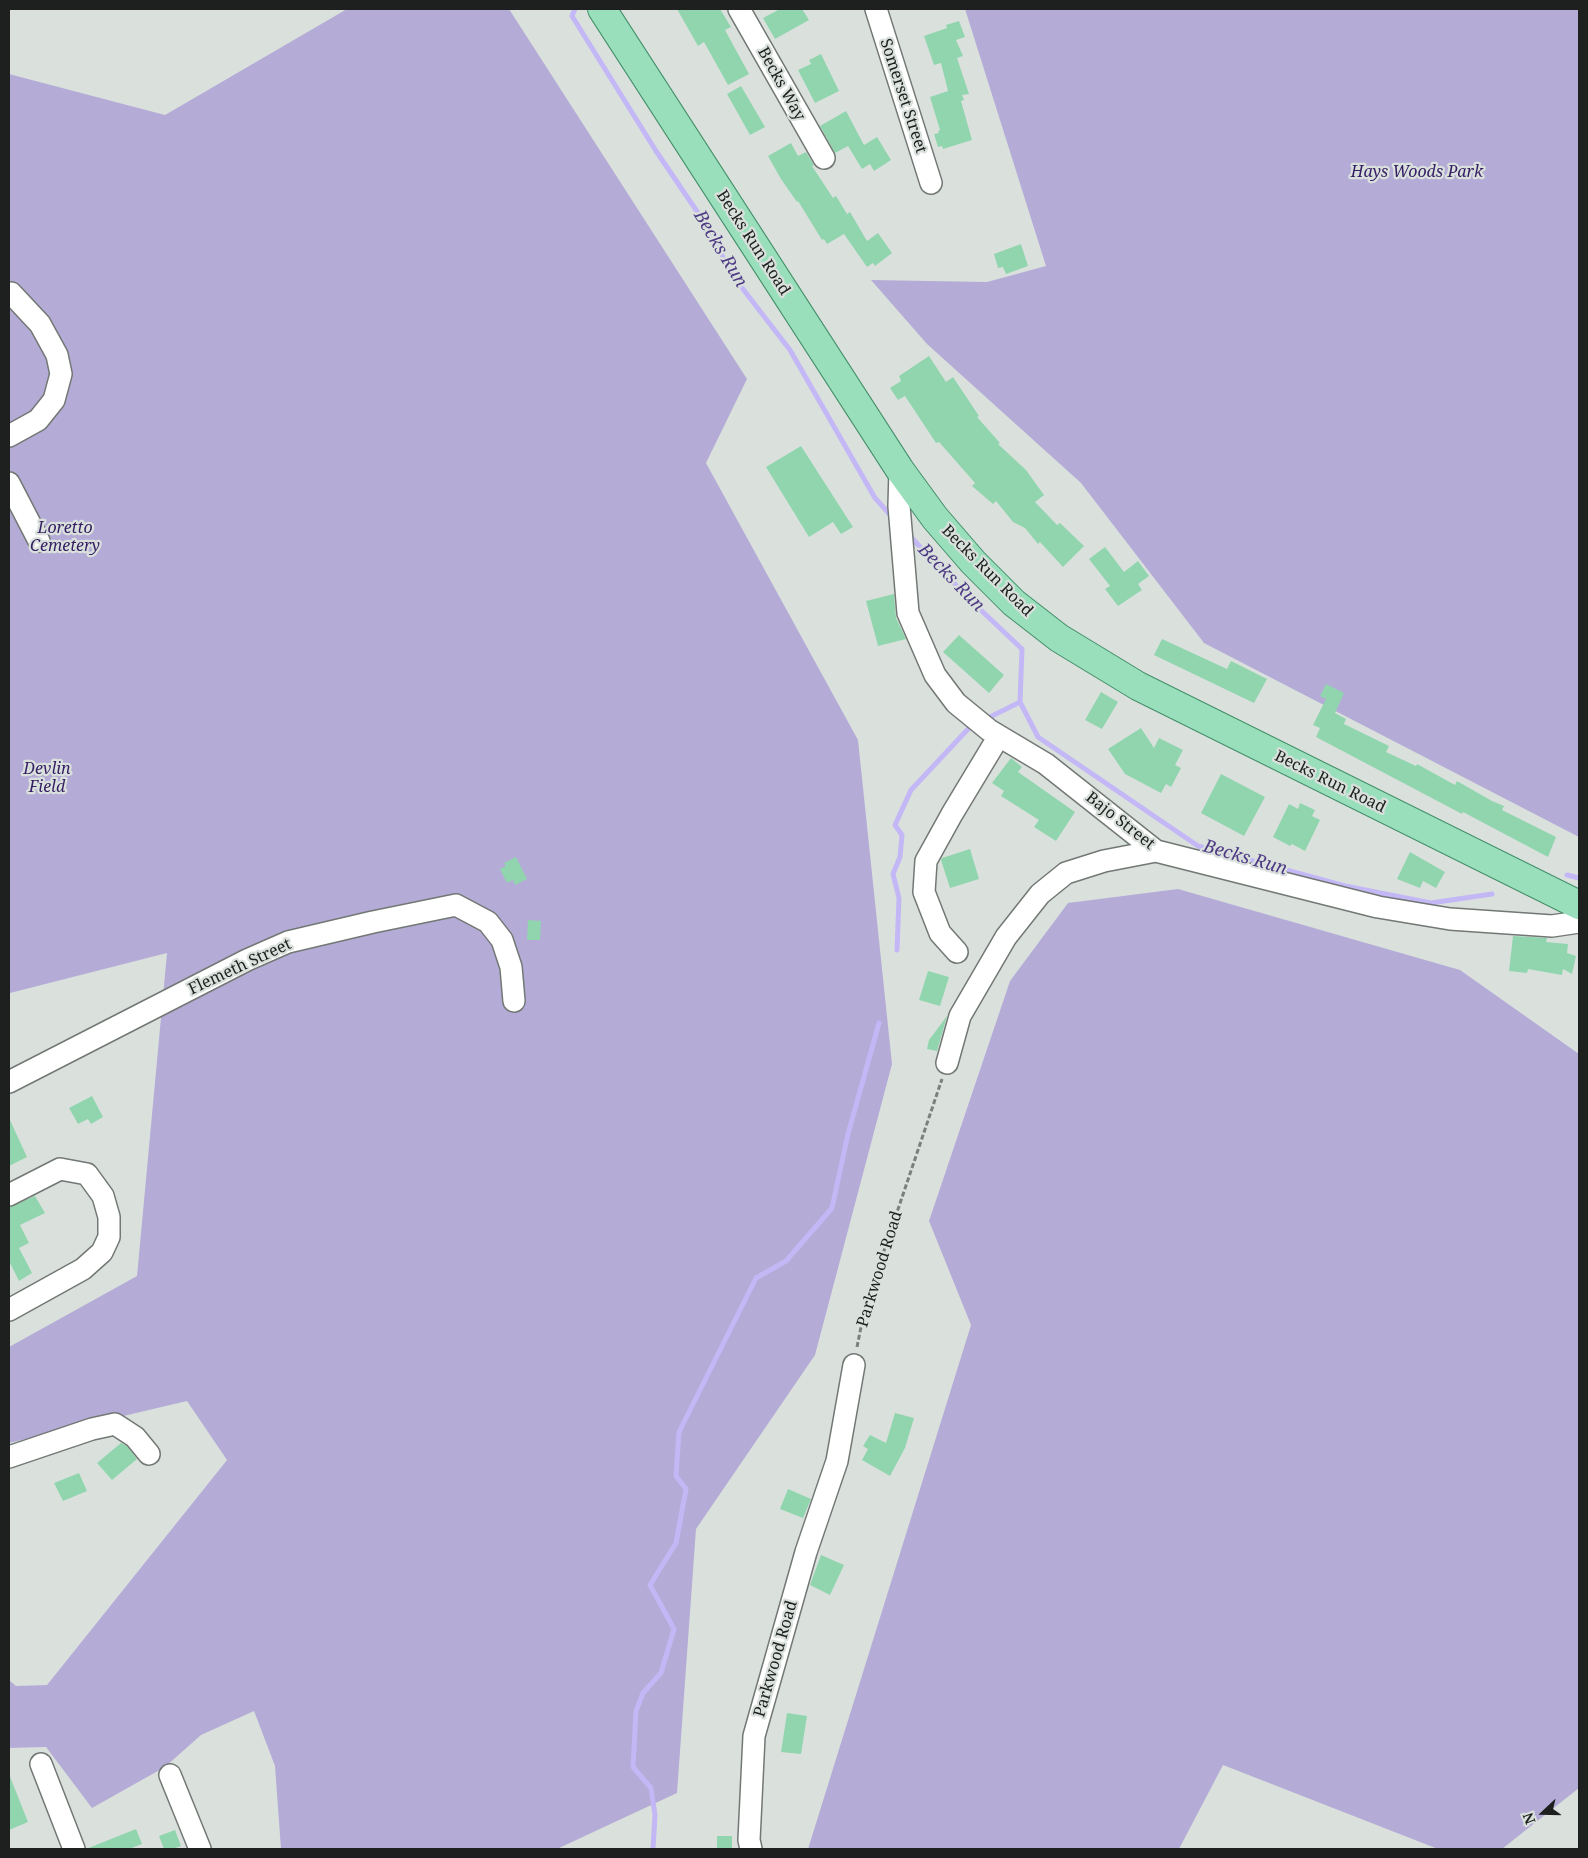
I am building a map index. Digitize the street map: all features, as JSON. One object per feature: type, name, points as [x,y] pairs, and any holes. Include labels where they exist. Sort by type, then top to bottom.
[{"type":"main road","name":"Becks Run Road","points":[[602,9],[900,470],[935,518],[973,562],[1014,603],[1059,638],[1138,686],[1579,905]]},
{"type":"street","name":"Becks Way","points":[[739,9],[824,158]]},
{"type":"street","name":"Somerset Street","points":[[876,9],[931,183]]},
{"type":"street","points":[[9,293],[40,324],[57,356],[61,374],[54,400],[38,420],[9,436]]},
{"type":"street","name":"Bajo Street","points":[[900,470],[900,506],[908,613],[935,675],[956,703],[970,715],[994,733],[1046,764],[1156,851],[1378,906],[1450,919],[1552,926],[1579,922]]},
{"type":"street","points":[[9,482],[39,541]]},
{"type":"street","points":[[957,952],[940,933],[924,892],[926,861],[994,733]]},
{"type":"street","points":[[947,1063],[960,1016],[1006,937],[1040,894],[1066,873],[1104,861],[1156,851]]},
{"type":"street","name":"Flemeth Street","points":[[9,1082],[247,960],[288,942],[456,905],[488,922],[502,940],[511,967],[514,1001]]},
{"type":"street","points":[[9,1195],[60,1169],[87,1174],[103,1196],[109,1217],[109,1237],[102,1252],[83,1269],[9,1310]]},
{"type":"street","name":"Parkwood Road","points":[[749,1846],[754,1736],[806,1552],[837,1461],[854,1365]]},
{"type":"street","points":[[9,1457],[92,1429],[115,1424],[134,1437],[149,1454]]},
{"type":"street","points":[[41,1764],[74,1849]]},
{"type":"street","points":[[170,1775],[200,1849]]},
{"type":"path","name":"Parkwood Road","points":[[854,1365],[865,1307],[947,1063]]},
{"type":"green space","points":[[347,9],[509,9],[747,379],[706,463],[858,740],[892,1064],[815,1355],[696,1529],[677,1793],[557,1849],[281,1849],[275,1766],[254,1711],[201,1735],[165,1767],[92,1808],[46,1747],[9,1748],[9,1680],[16,1686],[47,1685],[227,1460],[187,1401],[9,1443],[9,1347],[137,1276],[167,953],[10,993],[9,996],[9,74],[165,115]]},
{"type":"green space","name":"Hays Woods Park","points":[[965,9],[1579,9],[1579,837],[1204,643],[1081,483],[927,344],[871,280],[987,282],[1046,266]]},
{"type":"green space","points":[[1178,889],[1460,970],[1579,1054],[1579,1788],[1502,1849],[1438,1849],[1223,1765],[1179,1849],[808,1849],[971,1325],[929,1221],[1010,981],[1068,903]]},
{"type":"building","points":[[677,9],[720,9],[731,27],[725,30],[749,74],[728,85],[704,42],[698,46]]},
{"type":"building","points":[[780,9],[802,9],[809,20],[775,39],[763,18]]},
{"type":"building","points":[[959,21],[965,37],[956,40],[963,56],[957,58],[969,94],[962,95],[964,100],[961,101],[972,140],[943,149],[942,146],[938,147],[934,134],[939,133],[938,131],[940,130],[930,97],[948,91],[941,63],[934,65],[924,36],[947,28],[946,25]]},
{"type":"building","points":[[821,54],[839,91],[815,103],[798,70],[811,64],[809,60]]},
{"type":"building","points":[[741,86],[765,127],[750,135],[727,94]]},
{"type":"building","points":[[846,111],[864,145],[877,137],[891,160],[874,171],[870,164],[862,169],[848,146],[835,153],[820,126]]},
{"type":"building","points":[[791,143],[798,156],[806,152],[814,165],[812,166],[833,198],[836,196],[847,214],[850,212],[867,241],[878,233],[892,253],[875,266],[873,263],[867,267],[844,234],[827,244],[824,239],[822,240],[798,201],[781,179],[768,156]]},
{"type":"building","points":[[1021,244],[1028,266],[1006,274],[1003,267],[998,268],[994,254]]},
{"type":"building","points":[[929,356],[946,382],[953,377],[979,416],[977,417],[1000,443],[998,444],[1026,470],[1044,495],[1035,502],[1057,525],[1060,523],[1084,546],[1063,567],[1040,542],[1038,544],[1025,528],[1013,522],[996,501],[993,504],[972,486],[975,483],[939,442],[936,443],[905,396],[898,400],[890,388],[901,381],[899,376]]},
{"type":"building","points":[[801,446],[853,527],[841,534],[833,522],[809,537],[766,467]]},
{"type":"building","points":[[1105,547],[1124,572],[1138,561],[1149,576],[1138,584],[1142,590],[1118,606],[1105,589],[1110,586],[1089,559]]},
{"type":"building","points":[[894,594],[896,618],[906,639],[878,646],[866,601]]},
{"type":"building","points":[[959,635],[1004,675],[989,693],[943,652]]},
{"type":"building","points":[[1162,639],[1227,669],[1231,661],[1267,679],[1254,703],[1154,655]]},
{"type":"building","points":[[1326,684],[1344,693],[1335,713],[1346,719],[1344,724],[1389,746],[1386,752],[1416,766],[1417,764],[1455,785],[1457,781],[1504,806],[1502,810],[1556,837],[1548,857],[1316,737],[1320,728],[1313,725],[1326,699],[1320,696]]},
{"type":"building","points":[[1101,692],[1118,702],[1102,729],[1085,720]]},
{"type":"building","points":[[1141,728],[1154,748],[1159,738],[1183,750],[1175,765],[1181,768],[1171,787],[1166,784],[1161,793],[1125,774],[1108,749]]},
{"type":"building","points":[[1011,758],[1022,767],[1018,772],[1075,812],[1056,841],[1034,827],[1039,820],[1001,796],[1004,791],[992,783]]},
{"type":"building","points":[[1221,774],[1265,797],[1244,836],[1201,813]]},
{"type":"building","points":[[1300,803],[1315,810],[1312,816],[1320,820],[1305,851],[1273,837],[1289,804],[1298,809]]},
{"type":"building","points":[[970,849],[979,879],[950,888],[942,858]]},
{"type":"building","points":[[1410,852],[1445,872],[1436,888],[1423,881],[1420,888],[1397,879]]},
{"type":"building","points":[[516,857],[527,879],[515,885],[513,880],[507,883],[500,869],[506,866],[504,863]]},
{"type":"building","points":[[528,920],[541,921],[540,940],[527,940]]},
{"type":"building","points":[[1513,936],[1547,938],[1546,942],[1568,944],[1567,953],[1576,956],[1572,974],[1563,969],[1562,975],[1528,969],[1527,973],[1509,971]]},
{"type":"building","points":[[928,971],[949,977],[940,1006],[919,1000]]},
{"type":"building","points":[[947,1016],[937,1051],[927,1049],[929,1040]]},
{"type":"building","points":[[92,1096],[103,1117],[91,1124],[88,1119],[78,1124],[69,1108]]},
{"type":"building","points":[[9,1118],[27,1157],[9,1166]]},
{"type":"building","points":[[35,1196],[45,1213],[20,1225],[29,1243],[19,1248],[32,1273],[19,1281],[9,1261],[9,1207]]},
{"type":"building","points":[[895,1413],[914,1418],[905,1448],[890,1476],[862,1460],[868,1449],[863,1446],[870,1435],[886,1443]]},
{"type":"building","points":[[121,1443],[127,1446],[137,1459],[112,1480],[97,1463]]},
{"type":"building","points":[[79,1473],[87,1491],[63,1501],[54,1483]]},
{"type":"building","points":[[788,1489],[811,1499],[803,1518],[780,1509]]},
{"type":"building","points":[[821,1555],[844,1565],[830,1595],[810,1585]]},
{"type":"building","points":[[787,1713],[807,1716],[801,1754],[781,1752]]},
{"type":"building","points":[[9,1774],[28,1822],[9,1830]]},
{"type":"building","points":[[136,1829],[142,1844],[129,1849],[86,1849]]},
{"type":"building","points":[[175,1830],[181,1846],[164,1849],[159,1836]]},
{"type":"building","points":[[717,1836],[732,1836],[732,1849],[717,1849]]},
{"type":"waterway","name":"Becks Run","points":[[575,9],[572,16],[656,151],[713,235],[729,271],[790,350],[875,498],[893,518]]},
{"type":"waterway","name":"Becks Run","points":[[909,535],[966,596],[1022,649],[1020,702],[1038,737],[1198,846],[1345,886],[1431,903],[1492,894]]},
{"type":"waterway","points":[[984,720],[1020,702]]},
{"type":"waterway","points":[[897,950],[899,898],[893,874],[900,857],[902,835],[895,825],[911,790],[969,728],[974,725]]},
{"type":"waterway","name":"Becks Run","points":[[1567,875],[1579,878]]},
{"type":"waterway","points":[[653,1849],[655,1815],[651,1788],[633,1767],[636,1711],[643,1693],[661,1673],[674,1629],[650,1585],[676,1543],[686,1489],[676,1476],[679,1432],[756,1278],[786,1261],[832,1208],[848,1134],[879,1023]]},
{"type":"park label","name":"Loretto Cemetery","points":[[65,537]]},
{"type":"park label","name":"Devlin Field","points":[[47,778]]}]
